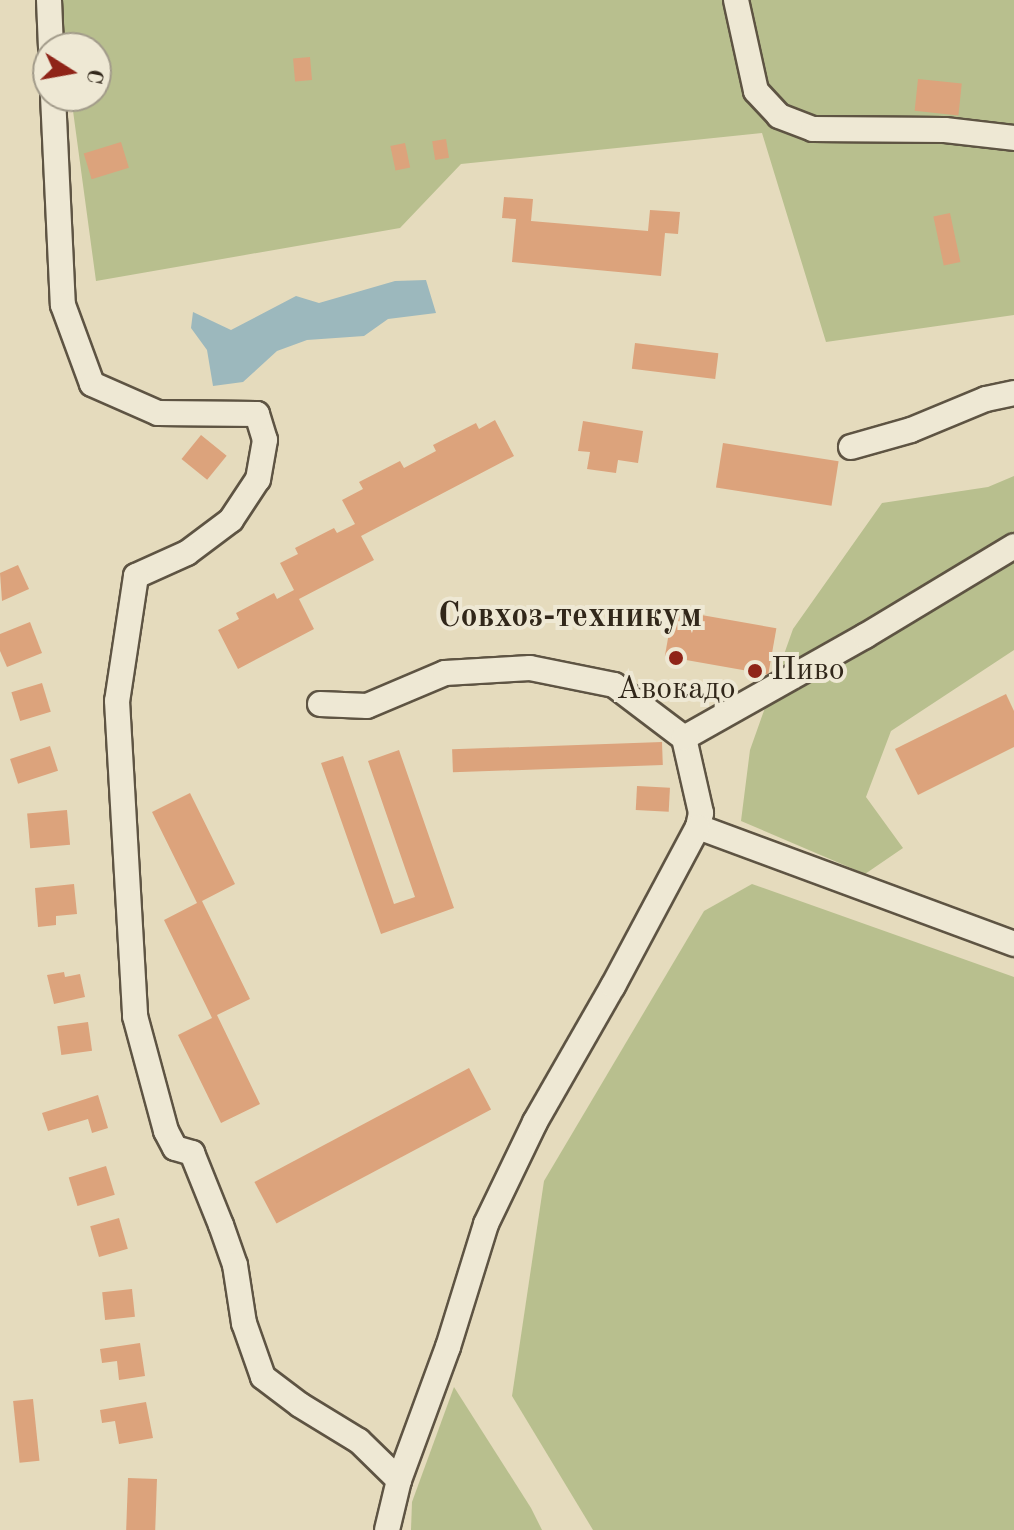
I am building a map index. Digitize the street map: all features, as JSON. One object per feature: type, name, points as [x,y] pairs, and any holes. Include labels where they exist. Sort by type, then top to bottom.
[{"type":"street","points":[[49,0],[50,32]]},
{"type":"street","points":[[736,0],[756,91],[779,116],[813,129],[945,130],[1014,138]]},
{"type":"street","points":[[54,112],[63,305],[92,384],[158,413],[257,414],[265,440],[258,479],[231,520],[187,553],[136,576],[117,701],[135,1016],[166,1131],[175,1148],[192,1153],[221,1225],[235,1265],[244,1323],[263,1377],[300,1405],[359,1441],[399,1480]]},
{"type":"street","points":[[851,447],[911,430],[986,399],[1014,393]]},
{"type":"street","points":[[684,738],[865,636],[1014,546]]},
{"type":"street","points":[[320,704],[367,706],[445,673],[530,668],[614,685],[684,738],[701,813],[698,827],[613,986],[535,1122],[486,1224],[448,1347],[399,1480],[387,1530]]},
{"type":"street","points":[[698,827],[1014,944]]},
{"type":"green space","points":[[59,0],[1014,0],[1014,315],[826,342],[762,133],[461,164],[400,228],[96,281],[73,112],[112,112],[112,32],[63,32]]},
{"type":"green space","points":[[1014,476],[1014,650],[891,731],[866,797],[903,848],[865,874],[741,821],[750,750],[793,629],[882,503],[988,487]]},
{"type":"green space","points":[[752,884],[1014,977],[1014,1530],[593,1530],[512,1396],[544,1181],[704,911]]},
{"type":"green space","points":[[454,1387],[542,1530],[411,1530],[412,1502]]},
{"type":"water","points":[[426,280],[436,313],[388,319],[364,336],[307,340],[277,351],[243,382],[213,386],[207,350],[191,328],[193,312],[231,330],[296,296],[319,303],[395,281]]},
{"type":"building","points":[[310,57],[312,80],[295,81],[293,58]]},
{"type":"building","points":[[918,79],[962,84],[958,115],[915,111]]},
{"type":"building","points":[[446,139],[449,158],[435,160],[432,141]]},
{"type":"building","points":[[121,142],[129,168],[92,179],[84,153]]},
{"type":"building","points":[[405,143],[410,167],[396,171],[390,146]]},
{"type":"building","points":[[504,197],[533,199],[531,221],[648,231],[650,210],[680,212],[678,234],[665,233],[661,276],[512,262],[516,219],[502,218]]},
{"type":"building","points":[[950,213],[960,262],[944,265],[933,217]]},
{"type":"building","points":[[635,343],[718,353],[715,379],[632,369]]},
{"type":"building","points":[[495,420],[514,456],[361,536],[374,560],[299,599],[314,629],[238,669],[218,630],[239,619],[236,613],[274,593],[277,599],[294,590],[280,563],[298,554],[295,548],[334,528],[337,533],[355,524],[342,500],[363,489],[359,482],[400,461],[404,468],[436,451],[433,445],[476,423],[479,429]]},
{"type":"building","points":[[583,421],[643,431],[638,463],[618,460],[616,473],[587,469],[590,452],[578,451]]},
{"type":"building","points":[[201,435],[227,456],[207,480],[181,459]]},
{"type":"building","points":[[723,443],[839,461],[832,506],[716,487]]},
{"type":"building","points":[[18,565],[29,589],[2,601],[0,573]]},
{"type":"building","points":[[673,610],[776,628],[768,675],[665,656]]},
{"type":"building","points":[[30,622],[42,653],[7,667],[0,651],[0,634]]},
{"type":"building","points":[[42,683],[51,712],[20,721],[11,692]]},
{"type":"building","points":[[1006,694],[1014,711],[1014,747],[918,795],[895,749]]},
{"type":"building","points":[[662,742],[663,765],[453,772],[452,749]]},
{"type":"building","points":[[50,746],[58,771],[18,784],[10,759]]},
{"type":"building","points":[[399,750],[454,908],[381,934],[321,763],[343,756],[394,904],[415,897],[368,761]]},
{"type":"building","points":[[637,786],[670,788],[669,812],[636,810]]},
{"type":"building","points":[[190,793],[235,884],[202,901],[250,999],[217,1015],[260,1104],[221,1123],[178,1035],[212,1018],[164,920],[197,903],[152,812]]},
{"type":"building","points":[[67,810],[70,845],[30,848],[27,813]]},
{"type":"building","points":[[74,884],[77,914],[56,916],[56,925],[38,927],[35,888]]},
{"type":"building","points":[[64,972],[65,977],[80,974],[85,997],[54,1004],[47,975]]},
{"type":"building","points":[[88,1022],[92,1051],[61,1055],[57,1026]]},
{"type":"building","points":[[469,1068],[491,1109],[277,1224],[254,1182]]},
{"type":"building","points":[[98,1095],[108,1128],[92,1133],[88,1119],[48,1131],[42,1113]]},
{"type":"building","points":[[106,1166],[115,1195],[77,1206],[69,1177]]},
{"type":"building","points":[[119,1218],[128,1249],[99,1257],[90,1226]]},
{"type":"building","points":[[132,1289],[135,1317],[105,1320],[102,1292]]},
{"type":"building","points":[[140,1343],[145,1376],[119,1380],[117,1361],[102,1363],[100,1349]]},
{"type":"building","points":[[33,1399],[39,1461],[20,1463],[13,1401]]},
{"type":"building","points":[[146,1402],[153,1438],[119,1444],[115,1421],[102,1423],[100,1410]]},
{"type":"building","points":[[128,1478],[157,1479],[155,1530],[126,1530]]},
{"type":"place","name":"Авокадо","points":[[676,658]]},
{"type":"place","name":"Пиво","points":[[755,671]]},
{"type":"district","name":"Совхоз-техникум","points":[[570,618]]}]
